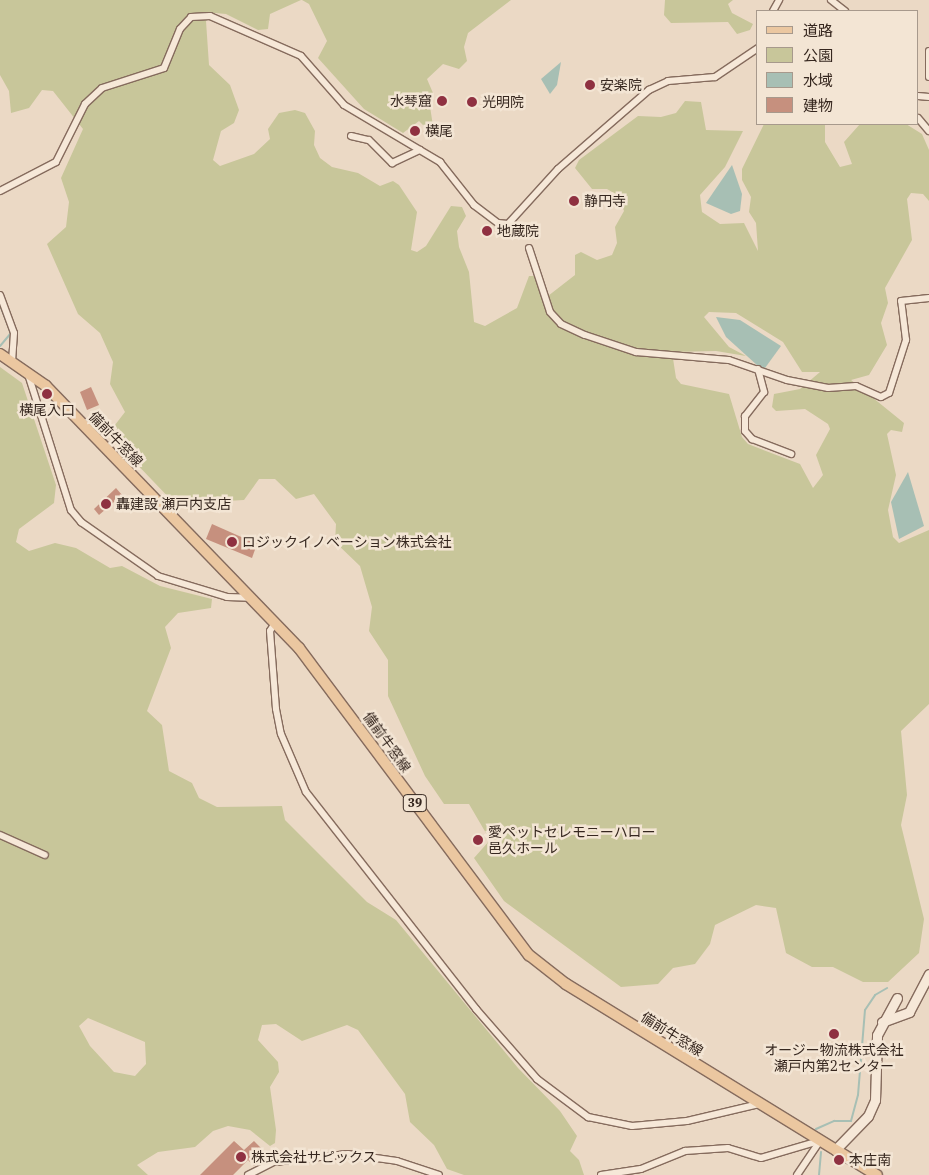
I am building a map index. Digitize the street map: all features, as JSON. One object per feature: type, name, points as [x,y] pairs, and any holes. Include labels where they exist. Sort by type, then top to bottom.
[{"type":"main road","name":"備前牛窓線","points":[[0,354],[26,368],[275,623],[329,686],[530,955],[566,984],[877,1175]]},
{"type":"street","points":[[831,0],[844,10]]},
{"type":"street","points":[[0,191],[56,162],[93,95],[114,81],[164,68],[186,21],[201,16],[230,23],[301,56],[344,105],[420,150],[450,171],[474,205],[508,224],[558,169],[650,90],[668,81],[715,77],[756,49]]},
{"type":"street","points":[[929,52],[929,77]]},
{"type":"street","points":[[919,119],[929,131]]},
{"type":"street","points":[[351,136],[369,140],[392,164],[420,150]]},
{"type":"street","points":[[529,248],[545,300],[562,324],[636,352],[729,360],[807,384],[856,386],[886,397],[906,340],[901,301],[929,298]]},
{"type":"street","points":[[0,295],[14,333],[12,359]]},
{"type":"street","points":[[26,368],[71,510],[80,522],[158,576],[227,597],[250,598]]},
{"type":"street","points":[[758,370],[764,392],[745,416],[745,431],[752,439],[791,454]]},
{"type":"street","points":[[275,623],[270,631],[276,710],[281,734],[306,792],[476,1009],[537,1079],[588,1117],[632,1126],[687,1121],[759,1104]]},
{"type":"street","points":[[0,835],[45,855]]},
{"type":"street","points":[[882,1022],[909,1012],[929,974]]},
{"type":"street","points":[[835,1150],[868,1116],[875,1100],[882,1022],[897,998]]},
{"type":"street","points":[[601,1175],[641,1169],[685,1151],[728,1148],[761,1158],[819,1141]]},
{"type":"street","points":[[798,1175],[819,1141]]},
{"type":"street","points":[[248,1175],[274,1162],[348,1154],[397,1162],[439,1175]]},
{"type":"green space","points":[[0,0],[301,0],[270,14],[268,29],[258,30],[226,14],[215,13],[206,21],[209,65],[230,85],[239,110],[234,123],[221,131],[213,160],[220,166],[254,154],[270,139],[268,129],[279,113],[295,110],[305,113],[315,131],[314,145],[320,158],[332,167],[358,173],[380,186],[393,181],[399,185],[417,212],[411,250],[417,252],[426,246],[451,206],[462,207],[466,216],[457,231],[459,247],[469,272],[474,322],[485,326],[517,308],[529,276],[534,276],[541,295],[548,296],[575,275],[575,255],[581,252],[597,260],[612,255],[617,243],[615,227],[624,211],[619,196],[607,189],[592,189],[575,168],[579,160],[638,116],[661,117],[676,113],[685,101],[701,102],[706,130],[743,131],[725,167],[700,195],[702,212],[720,224],[744,223],[758,251],[756,223],[749,212],[751,197],[742,180],[742,169],[764,125],[825,125],[825,142],[840,167],[852,164],[844,142],[859,125],[908,125],[922,134],[929,150],[929,201],[923,194],[911,193],[907,199],[912,240],[885,288],[888,303],[881,323],[887,345],[869,375],[851,380],[904,423],[902,432],[891,430],[887,434],[896,475],[888,510],[893,537],[899,543],[929,530],[929,704],[901,731],[907,795],[901,825],[924,919],[919,953],[888,982],[863,982],[833,967],[812,967],[786,953],[776,908],[756,905],[715,925],[710,944],[695,964],[673,968],[658,984],[621,987],[504,901],[474,858],[490,840],[469,804],[444,804],[425,776],[388,696],[388,660],[369,631],[372,607],[360,566],[335,542],[336,524],[314,494],[296,499],[275,479],[259,479],[244,500],[207,502],[189,510],[174,503],[108,434],[125,412],[110,384],[113,362],[100,333],[78,314],[47,244],[66,227],[69,202],[61,178],[83,129],[53,91],[42,90],[29,108],[11,113],[9,91],[0,75]],"holes":[[[709,312],[736,313],[783,342],[802,372],[820,372],[800,389],[774,394],[772,407],[776,411],[805,409],[828,424],[830,429],[816,455],[823,475],[813,488],[800,464],[748,444],[742,437],[729,394],[681,384],[676,378],[672,352],[716,351],[746,356],[729,347],[704,317]]]},
{"type":"green space","points":[[302,0],[511,0],[468,33],[464,47],[467,61],[459,69],[443,64],[427,79],[433,93],[429,100],[433,126],[426,128],[419,121],[403,133],[364,109],[318,58],[327,41],[309,4]]},
{"type":"green space","points":[[665,0],[733,0],[728,4],[732,13],[753,24],[750,30],[737,34],[728,22],[671,23],[664,15]]},
{"type":"green space","points":[[0,367],[22,383],[56,485],[54,503],[19,529],[16,542],[29,551],[55,543],[76,548],[110,568],[122,566],[160,586],[212,599],[211,608],[178,613],[165,627],[171,648],[147,711],[162,725],[169,771],[192,783],[199,798],[217,807],[282,806],[285,820],[367,902],[396,920],[518,1068],[560,1111],[577,1136],[570,1151],[579,1160],[584,1175],[464,1175],[447,1169],[434,1145],[410,1122],[405,1094],[358,1030],[347,1025],[302,1041],[276,1024],[262,1025],[258,1040],[278,1062],[279,1072],[270,1087],[276,1130],[275,1143],[270,1146],[250,1130],[228,1126],[213,1131],[195,1147],[158,1152],[137,1165],[148,1175],[0,1175]],"holes":[[[88,1018],[145,1042],[146,1064],[135,1076],[114,1072],[90,1046],[79,1026]]]},
{"type":"water","points":[[561,62],[557,85],[550,94],[541,79]]},
{"type":"water","points":[[732,165],[742,194],[740,211],[731,214],[706,203]]},
{"type":"water","points":[[716,317],[740,320],[781,346],[765,368],[758,366],[726,337]]},
{"type":"water","points":[[908,472],[924,526],[899,539],[891,502]]},
{"type":"building","points":[[91,387],[99,405],[87,410],[80,392]]},
{"type":"building","name":"轟建設 瀬戸内支店","points":[[116,488],[122,495],[99,515],[94,509]]},
{"type":"building","name":"ロジックイノベーション株式会社","points":[[212,524],[257,544],[252,558],[206,539]]},
{"type":"building","name":"株式会社サピックス","points":[[234,1141],[244,1150],[254,1141],[266,1153],[254,1166],[248,1160],[233,1175],[200,1175]]},
{"type":"waterway","points":[[0,305],[11,333],[0,346]]},
{"type":"waterway","points":[[816,1129],[834,1121],[851,1121],[858,1095],[865,1010],[875,995],[887,988]]},
{"type":"waterway","points":[[819,1175],[821,1152]]},
{"type":"place","name":"安楽院","points":[[590,85]]},
{"type":"place","name":"水琴窟","points":[[442,101]]},
{"type":"place","name":"光明院","points":[[472,102]]},
{"type":"place","name":"横尾","points":[[415,131]]},
{"type":"place","name":"静円寺","points":[[574,201]]},
{"type":"place","name":"地蔵院","points":[[487,231]]},
{"type":"place","name":"横尾入口","points":[[47,394]]},
{"type":"place","name":"轟建設 瀬戸内支店","points":[[106,504]]},
{"type":"place","name":"ロジックイノベーション株式会社","points":[[232,542]]},
{"type":"place","name":"愛ペットセレモニーハロー 邑久ホール","points":[[478,840]]},
{"type":"place","name":"オージー物流株式会社 瀬戸内第2センター","points":[[834,1034]]},
{"type":"place","name":"株式会社サピックス","points":[[241,1157]]},
{"type":"place","name":"本庄南","points":[[839,1160]]}]
